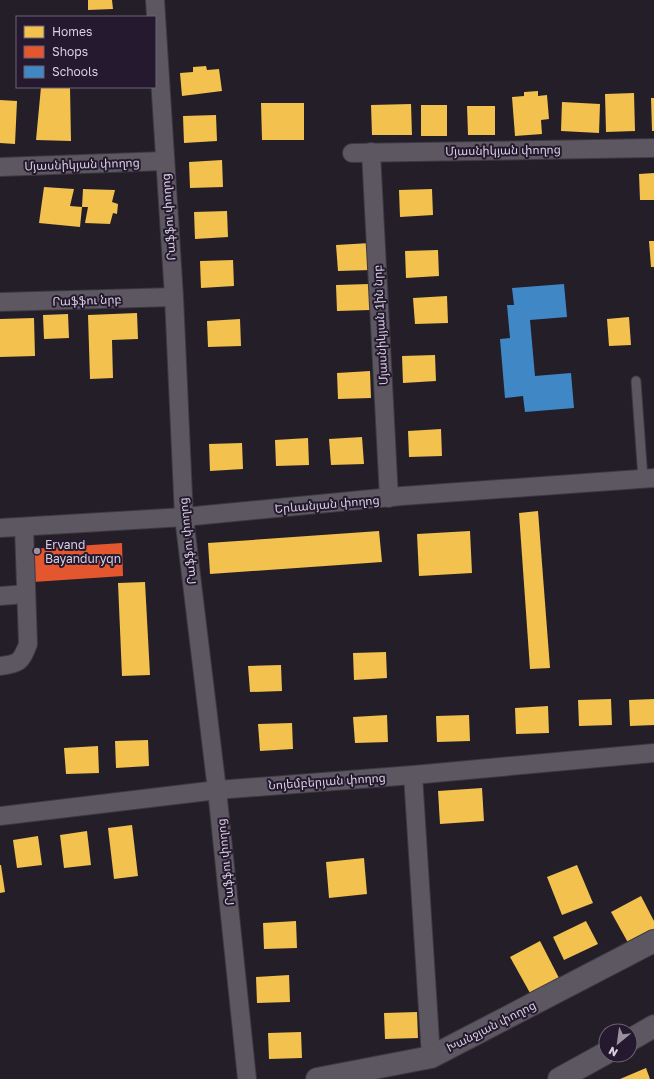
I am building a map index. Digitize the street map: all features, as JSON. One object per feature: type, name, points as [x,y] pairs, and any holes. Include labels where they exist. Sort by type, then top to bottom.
[{"type":"street","name":"Րաֆֆու փողոց","points":[[155,0],[156,16]]},
{"type":"street","name":"Րաֆֆու փողոց","points":[[156,18],[164,161],[174,297],[184,517],[217,790],[247,1079]]},
{"type":"street","name":"Մյասնիկյան փողոց","points":[[352,153],[654,148]]},
{"type":"street","name":"Մյասնիկյան 1ին նրբ","points":[[370,152],[389,498]]},
{"type":"street","name":"Մյասնիկյան փողոց","points":[[0,167],[164,161]]},
{"type":"street","name":"Րաֆֆու նրբ","points":[[0,302],[174,297]]},
{"type":"street","name":"Երևանյան փողոց","points":[[0,528],[184,517],[389,498],[648,478]]},
{"type":"street","points":[[0,666],[13,664],[23,658],[28,644],[24,527]]},
{"type":"street","points":[[0,596],[26,594]]},
{"type":"street","name":"Նոյեմբերյան փողոց","points":[[0,816],[217,790],[413,775],[654,753]]},
{"type":"street","points":[[413,775],[431,1057]]},
{"type":"street","name":"Խանջյան փողոց","points":[[317,1079],[431,1057],[654,941]]},
{"type":"street","points":[[638,1035],[654,1026]]},
{"type":"street","points":[[559,1079],[598,1057]]},
{"type":"lane","points":[[636,381],[648,478]]},
{"type":"building: Homes","points":[[88,0],[112,0],[113,9],[88,10]]},
{"type":"building: Homes","points":[[206,66],[207,70],[219,69],[222,91],[182,96],[180,73],[193,72],[193,67]]},
{"type":"building: Homes","points":[[41,88],[70,88],[71,141],[36,140]]},
{"type":"building: Homes","points":[[538,91],[538,96],[547,95],[549,119],[541,120],[542,134],[515,136],[512,97],[524,96],[524,92]]},
{"type":"building: Homes","points":[[634,93],[635,131],[606,132],[605,94]]},
{"type":"building: Homes","points":[[651,98],[654,98],[654,131],[652,131]]},
{"type":"building: Homes","points":[[0,100],[17,101],[15,144],[0,143]]},
{"type":"building: Homes","points":[[562,102],[600,104],[599,133],[561,131]]},
{"type":"building: Homes","points":[[261,103],[304,103],[304,140],[262,140]]},
{"type":"building: Homes","points":[[411,104],[412,135],[372,135],[371,105]]},
{"type":"building: Homes","points":[[421,105],[447,105],[447,136],[421,136]]},
{"type":"building: Homes","points":[[467,106],[495,106],[495,135],[468,135]]},
{"type":"building: Homes","points":[[216,115],[217,141],[184,143],[183,116]]},
{"type":"building: Homes","points":[[222,160],[223,187],[190,188],[189,162]]},
{"type":"building: Homes","points":[[654,173],[654,200],[640,200],[639,174]]},
{"type":"building: Homes","points":[[44,187],[74,189],[70,206],[82,207],[80,227],[39,223]]},
{"type":"building: Homes","points":[[83,189],[115,190],[112,202],[118,204],[117,214],[113,213],[110,224],[85,223],[88,207],[82,207]]},
{"type":"building: Homes","points":[[432,189],[433,215],[400,217],[399,190]]},
{"type":"building: Homes","points":[[227,211],[228,237],[195,239],[194,212]]},
{"type":"building: Homes","points":[[649,241],[654,241],[654,267],[651,267]]},
{"type":"building: Homes","points":[[370,243],[371,270],[338,271],[336,245]]},
{"type":"building: Homes","points":[[438,250],[439,276],[406,278],[405,251]]},
{"type":"building: Homes","points":[[233,260],[234,286],[201,288],[200,261]]},
{"type":"building: Homes","points":[[369,284],[370,310],[337,311],[336,285]]},
{"type":"building: Homes","points":[[447,296],[448,323],[415,324],[413,298]]},
{"type":"building: Homes","points":[[137,313],[138,339],[112,340],[113,378],[90,379],[88,315]]},
{"type":"building: Homes","points":[[68,314],[69,338],[44,339],[43,315]]},
{"type":"building: Homes","points":[[629,317],[631,345],[609,346],[607,319]]},
{"type":"building: Homes","points":[[34,318],[35,356],[0,357],[0,319]]},
{"type":"building: Homes","points":[[240,319],[241,346],[208,347],[207,321]]},
{"type":"building: Homes","points":[[435,355],[436,381],[403,383],[402,356]]},
{"type":"building: Homes","points":[[370,371],[371,398],[338,399],[337,373]]},
{"type":"building: Homes","points":[[441,429],[442,456],[409,457],[408,431]]},
{"type":"building: Homes","points":[[362,437],[364,464],[331,465],[329,439]]},
{"type":"building: Homes","points":[[308,438],[309,465],[276,466],[275,440]]},
{"type":"building: Homes","points":[[242,443],[243,469],[210,471],[209,444]]},
{"type":"building: Homes","points":[[538,511],[550,668],[530,669],[519,513]]},
{"type":"building: Homes","points":[[379,531],[382,562],[210,574],[208,543]]},
{"type":"building: Homes","points":[[470,531],[472,573],[419,576],[417,534]]},
{"type":"building: Homes","points":[[145,582],[150,675],[122,676],[118,583]]},
{"type":"building: Homes","points":[[386,652],[387,678],[354,680],[353,653]]},
{"type":"building: Homes","points":[[281,665],[282,691],[250,692],[248,666]]},
{"type":"building: Homes","points":[[611,699],[612,725],[579,726],[578,700]]},
{"type":"building: Homes","points":[[654,699],[654,725],[630,726],[629,700]]},
{"type":"building: Homes","points":[[548,706],[549,733],[516,734],[515,708]]},
{"type":"building: Homes","points":[[387,715],[388,742],[355,743],[353,717]]},
{"type":"building: Homes","points":[[469,715],[470,741],[437,742],[436,716]]},
{"type":"building: Homes","points":[[292,723],[293,749],[260,751],[258,724]]},
{"type":"building: Homes","points":[[148,740],[149,766],[116,768],[115,741]]},
{"type":"building: Homes","points":[[98,746],[99,773],[66,774],[64,748]]},
{"type":"building: Homes","points":[[482,788],[484,821],[440,824],[438,791]]},
{"type":"building: Homes","points":[[132,825],[138,876],[114,879],[108,828]]},
{"type":"building: Homes","points":[[87,831],[91,865],[64,868],[60,835]]},
{"type":"building: Homes","points":[[38,836],[42,865],[17,868],[13,840]]},
{"type":"building: Homes","points":[[364,858],[367,894],[329,898],[326,862]]},
{"type":"building: Homes","points":[[0,865],[5,892],[0,893]]},
{"type":"building: Homes","points":[[577,865],[593,903],[562,915],[547,877]]},
{"type":"building: Homes","points":[[641,896],[654,921],[654,936],[631,948],[611,912]]},
{"type":"building: Homes","points":[[296,921],[297,948],[264,949],[263,923]]},
{"type":"building: Homes","points":[[586,921],[598,944],[564,960],[553,937]]},
{"type":"building: Homes","points":[[540,941],[559,978],[530,993],[510,957]]},
{"type":"building: Homes","points":[[289,975],[290,1002],[257,1003],[256,977]]},
{"type":"building: Homes","points":[[417,1012],[418,1038],[385,1039],[384,1013]]},
{"type":"building: Homes","points":[[301,1032],[302,1058],[269,1059],[268,1033]]},
{"type":"building: Homes","points":[[646,1068],[650,1079],[620,1079]]},
{"type":"building: Shops","points":[[122,543],[123,576],[33,582],[31,549]]},
{"type":"building: Schools","points":[[564,284],[567,317],[530,320],[535,376],[571,373],[574,408],[525,412],[523,396],[505,398],[500,339],[510,338],[507,305],[514,305],[512,288]]},
{"type":"place","name":"Ervand Bayanduryqn","points":[[37,551]]}]
